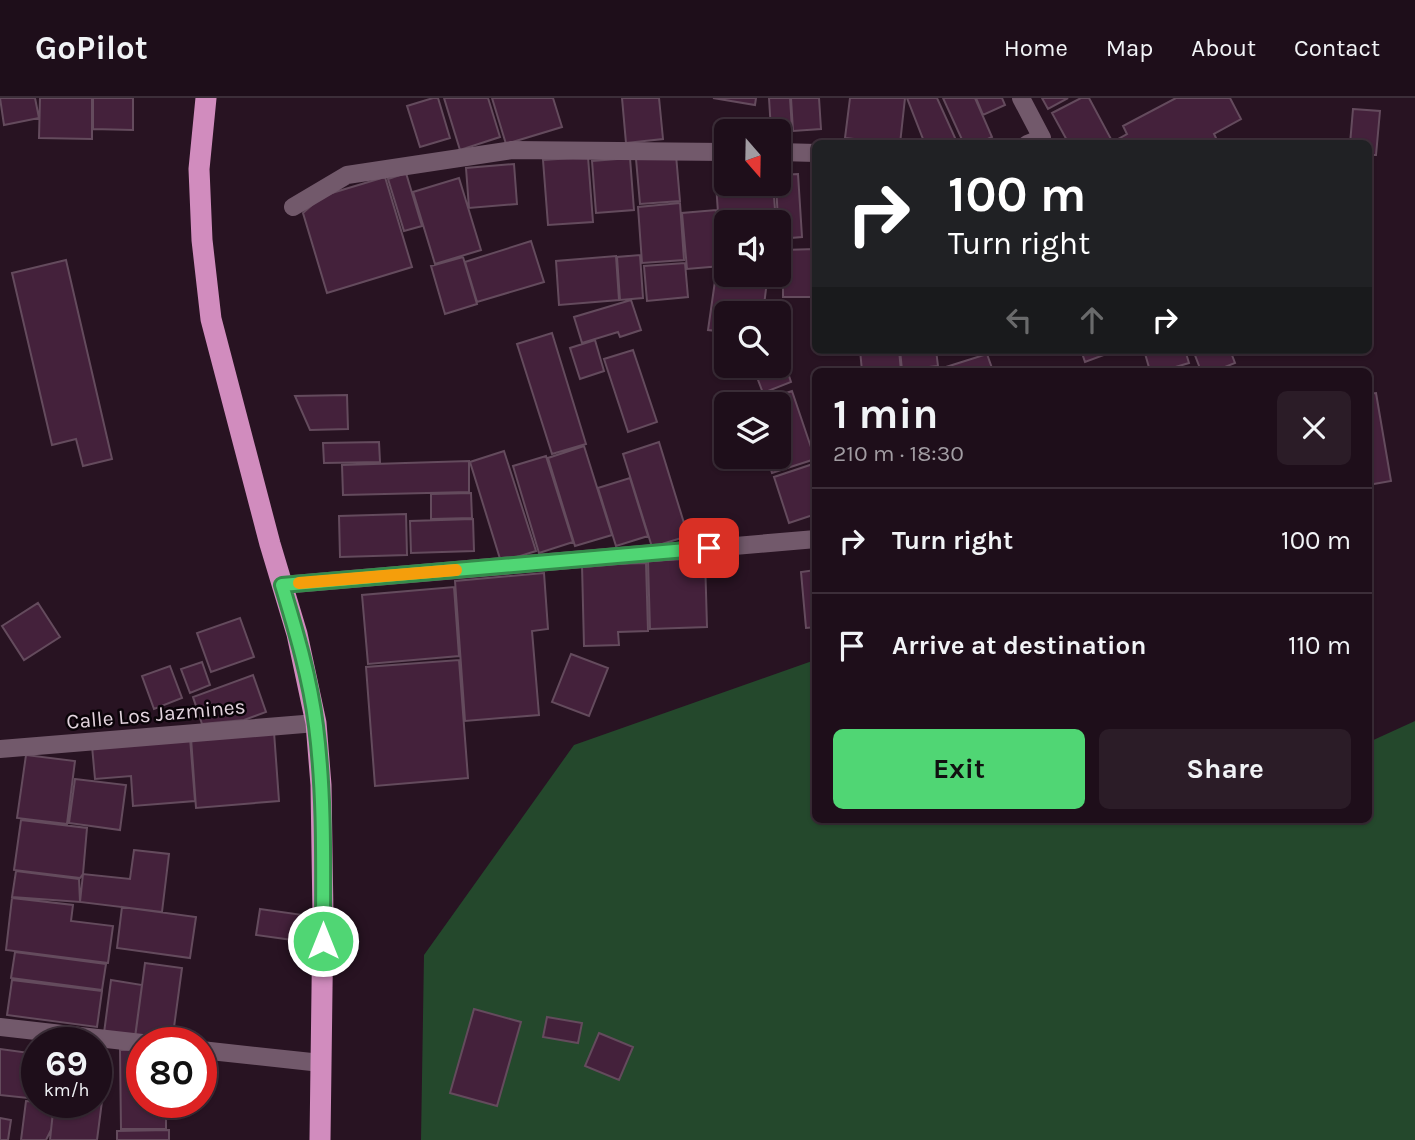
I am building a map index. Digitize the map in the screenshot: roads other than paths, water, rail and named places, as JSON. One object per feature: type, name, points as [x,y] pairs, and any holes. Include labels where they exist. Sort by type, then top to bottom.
[{"type":"highway","points":[[206,98],[199,169],[202,240],[211,319],[297,634],[316,723],[321,785],[320,1140]]},
{"type":"street","points":[[1021,98],[1034,140]]},
{"type":"street","points":[[293,206],[347,175],[512,150],[714,152]]},
{"type":"street","points":[[791,152],[812,153]]},
{"type":"street","points":[[282,585],[812,539]]},
{"type":"street","name":"Calle Los Jazmines","points":[[0,749],[316,723]]},
{"type":"street","points":[[0,1027],[126,1041]]},
{"type":"street","points":[[217,1052],[321,1063]]}]
